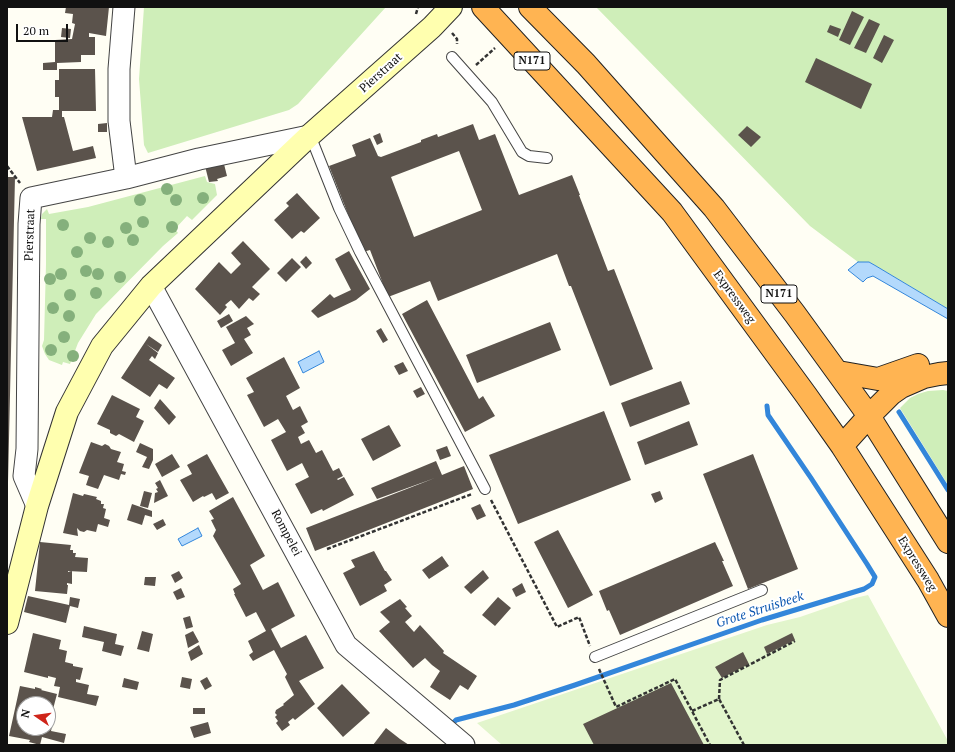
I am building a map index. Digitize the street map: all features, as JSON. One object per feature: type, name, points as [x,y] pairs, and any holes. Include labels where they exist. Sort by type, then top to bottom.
[{"type":"highway","name":"Expressweg","points":[[483,7],[672,212],[842,446],[928,580],[948,616]]},
{"type":"highway","name":"N171","points":[[530,7],[591,70],[714,208],[838,372],[869,416],[948,542]]},
{"type":"highway","points":[[838,372],[874,379],[885,377],[925,363],[934,363],[948,369]]},
{"type":"highway","points":[[842,446],[869,416],[901,386],[924,377],[948,373]]},
{"type":"street","points":[[124,7],[119,69],[119,121],[126,178]]},
{"type":"street","name":"Pierstraat","points":[[7,623],[37,506],[67,412],[102,346],[151,286],[309,136],[432,27],[451,7]]},
{"type":"street","name":"Pierstraat","points":[[37,506],[24,476],[27,449],[29,224],[31,198],[126,178],[199,159],[309,136]]},
{"type":"street","name":"Rompelei","points":[[151,286],[346,645],[464,745]]},
{"type":"lane","points":[[452,57],[492,102],[522,152],[529,156],[547,158]]},
{"type":"lane","points":[[309,136],[339,208],[360,252],[485,489]]},
{"type":"lane","points":[[595,657],[762,590]]},
{"type":"path","points":[[327,549],[485,489],[557,627],[579,617],[616,707],[675,679],[710,745]]},
{"type":"path","points":[[744,745],[719,699],[720,680],[795,641]]},
{"type":"path","points":[[692,711],[719,699]]},
{"type":"green space","points":[[144,7],[386,7],[298,104],[289,110],[148,153],[144,145],[139,79]]},
{"type":"green space","points":[[596,7],[948,7],[948,309],[869,262],[858,262],[810,226]]},
{"type":"green space","points":[[205,176],[207,182],[215,184],[217,195],[192,220],[187,216],[175,229],[178,233],[163,246],[96,314],[78,343],[70,364],[63,362],[62,365],[49,360],[42,346],[44,340],[46,219],[41,219],[42,214],[47,209],[49,214],[88,207]]},
{"type":"green space","points":[[928,391],[948,391],[948,485],[900,408],[910,398],[918,394]]},
{"type":"green space","points":[[868,595],[948,741],[948,745],[502,745],[477,723],[767,625],[800,617]]},
{"type":"water","points":[[858,262],[869,262],[948,309],[948,319],[873,276],[867,278],[863,282],[848,270]]},
{"type":"water","points":[[319,351],[324,362],[303,373],[298,362]]},
{"type":"water","points":[[198,528],[202,536],[182,546],[178,539]]},
{"type":"building","points":[[66,7],[109,7],[106,36],[89,33],[89,37],[95,37],[95,55],[81,55],[81,62],[57,63],[57,70],[43,70],[43,63],[55,62],[55,40],[72,39],[75,24],[72,23],[73,14],[65,13]]},
{"type":"building","points":[[852,11],[864,17],[850,45],[839,40]]},
{"type":"building","points":[[869,19],[880,24],[866,53],[854,48]]},
{"type":"building","points":[[830,25],[841,29],[838,37],[827,32]]},
{"type":"building","points":[[62,28],[71,29],[70,38],[61,37]]},
{"type":"building","points":[[884,35],[894,40],[882,63],[873,58]]},
{"type":"building","points":[[816,58],[872,84],[861,109],[805,82]]},
{"type":"building","points":[[59,69],[95,69],[96,111],[62,111],[62,117],[52,117],[53,110],[59,110],[59,97],[55,97],[55,80],[59,80]]},
{"type":"building","points":[[22,117],[64,117],[73,151],[93,146],[96,158],[37,171]]},
{"type":"building","points":[[107,123],[107,132],[98,132],[98,124]]},
{"type":"building","points":[[473,124],[479,140],[495,134],[519,195],[572,175],[608,271],[614,269],[653,369],[610,386],[557,254],[438,301],[430,281],[388,297],[370,250],[363,252],[329,166],[356,156],[352,145],[370,138],[378,156],[381,157],[421,142],[421,140],[437,134],[438,137]],"holes":[[[459,151],[482,210],[414,237],[391,177]]]},
{"type":"building","points":[[747,126],[761,137],[751,147],[738,135]]},
{"type":"building","points":[[380,133],[383,142],[377,145],[373,136]]},
{"type":"building","points":[[224,164],[227,176],[217,179],[218,181],[209,182],[205,166]]},
{"type":"building","points":[[7,177],[15,177],[8,482],[7,482]]},
{"type":"building","points":[[297,193],[320,218],[304,233],[301,231],[292,239],[274,220],[289,206],[286,203]]},
{"type":"building","points":[[243,241],[270,269],[252,287],[260,294],[253,301],[249,298],[239,309],[231,300],[225,305],[227,307],[220,315],[195,289],[219,262],[231,274],[241,264],[231,253]]},
{"type":"building","points":[[349,251],[370,289],[356,300],[318,318],[311,311],[330,294],[334,298],[351,290],[335,259]]},
{"type":"building","points":[[306,256],[312,263],[306,269],[300,262]]},
{"type":"building","points":[[292,258],[301,267],[286,282],[277,273]]},
{"type":"building","points":[[427,300],[479,399],[483,396],[495,416],[465,432],[402,314]]},
{"type":"building","points":[[229,314],[233,321],[221,328],[217,321]]},
{"type":"building","points":[[246,316],[254,324],[247,328],[251,335],[244,339],[253,353],[231,366],[222,350],[235,343],[226,327]]},
{"type":"building","points":[[550,322],[561,350],[477,383],[466,355]]},
{"type":"building","points":[[381,328],[388,340],[383,343],[376,331]]},
{"type":"building","points":[[149,336],[162,345],[158,352],[146,344],[158,353],[155,359],[152,356],[149,360],[175,378],[167,389],[159,384],[150,397],[121,378]]},
{"type":"building","points":[[284,357],[300,388],[286,396],[293,410],[300,406],[308,422],[301,426],[305,433],[298,437],[301,444],[309,440],[316,453],[322,450],[333,471],[339,468],[343,476],[337,479],[338,480],[344,477],[354,495],[323,511],[322,509],[311,514],[295,484],[309,477],[302,463],[287,471],[271,440],[286,432],[278,419],[264,427],[247,395],[254,392],[246,378]]},
{"type":"building","points":[[403,362],[408,371],[399,375],[394,366]]},
{"type":"building","points":[[681,381],[690,404],[630,427],[621,403]]},
{"type":"building","points":[[421,387],[425,394],[417,398],[413,391]]},
{"type":"building","points":[[112,395],[140,409],[136,417],[144,421],[134,442],[119,434],[116,436],[110,433],[110,430],[97,424]]},
{"type":"building","points":[[160,399],[176,417],[169,425],[154,408]]},
{"type":"building","points":[[604,411],[631,480],[518,524],[489,455]]},
{"type":"building","points":[[689,421],[698,445],[645,465],[637,442]]},
{"type":"building","points":[[389,425],[401,446],[373,461],[361,439]]},
{"type":"building","points":[[91,442],[102,446],[105,444],[111,449],[121,452],[117,462],[124,464],[122,471],[126,472],[125,475],[121,474],[119,480],[104,475],[98,489],[86,485],[89,476],[79,473]]},
{"type":"building","points":[[140,443],[153,449],[153,460],[149,469],[142,467],[147,457],[136,452]]},
{"type":"building","points":[[447,446],[451,456],[440,460],[436,450]]},
{"type":"building","points":[[172,454],[180,467],[162,477],[155,464]]},
{"type":"building","points":[[207,454],[229,493],[216,500],[212,493],[193,502],[180,480],[192,474],[187,465]]},
{"type":"building","points":[[753,454],[798,569],[748,589],[703,474]]},
{"type":"building","points":[[436,461],[442,475],[464,466],[473,489],[315,551],[306,528],[435,478],[377,499],[371,488]]},
{"type":"building","points":[[160,480],[168,496],[154,503],[155,493],[158,492],[156,489],[158,488],[155,483]]},
{"type":"building","points":[[144,491],[152,493],[148,508],[140,506]]},
{"type":"building","points":[[660,491],[663,499],[655,503],[651,494]]},
{"type":"building","points":[[73,493],[83,496],[84,494],[97,497],[96,499],[101,501],[101,504],[104,504],[103,508],[106,509],[104,518],[110,520],[108,527],[98,524],[96,532],[87,530],[84,532],[77,528],[78,536],[63,533]]},
{"type":"building","points":[[233,497],[265,556],[250,565],[263,590],[278,582],[295,616],[271,629],[275,637],[281,648],[306,635],[324,668],[299,681],[315,704],[295,720],[293,718],[288,722],[290,725],[282,731],[276,723],[278,721],[275,717],[277,715],[275,713],[276,710],[284,705],[283,704],[294,695],[285,677],[287,674],[274,650],[253,661],[249,655],[253,652],[248,641],[266,631],[256,612],[246,617],[233,589],[241,584],[213,536],[216,530],[211,520],[214,519],[209,511]]},
{"type":"building","points":[[132,504],[152,511],[152,517],[145,515],[142,525],[127,520]]},
{"type":"building","points":[[480,504],[486,516],[477,520],[471,508]]},
{"type":"building","points":[[163,519],[166,525],[157,530],[153,524]]},
{"type":"building","points":[[558,530],[593,595],[568,608],[534,542]]},
{"type":"building","points":[[40,542],[71,545],[70,550],[73,550],[73,553],[76,553],[75,557],[88,558],[87,572],[72,571],[72,584],[67,583],[67,594],[35,591]]},
{"type":"building","points":[[715,542],[733,586],[620,635],[609,610],[607,611],[599,591]]},
{"type":"building","points":[[374,551],[385,571],[392,580],[384,585],[387,591],[360,606],[343,573],[355,567],[351,560]]},
{"type":"building","points":[[442,556],[449,566],[429,579],[422,570]]},
{"type":"building","points":[[483,570],[489,578],[471,594],[464,587]]},
{"type":"building","points":[[179,571],[183,578],[175,583],[171,575]]},
{"type":"building","points":[[145,577],[156,577],[155,586],[144,585]]},
{"type":"building","points":[[522,583],[526,592],[516,597],[512,589]]},
{"type":"building","points":[[181,588],[185,597],[177,600],[173,592]]},
{"type":"building","points":[[28,596],[69,605],[70,597],[80,599],[78,608],[70,606],[66,623],[24,612]]},
{"type":"building","points":[[498,597],[511,608],[495,626],[482,615]]},
{"type":"building","points":[[400,599],[412,616],[405,622],[414,632],[420,625],[444,651],[443,653],[477,676],[468,690],[460,685],[450,700],[430,687],[440,671],[425,658],[413,668],[379,631],[390,622],[380,612]]},
{"type":"building","points":[[190,616],[193,627],[186,629],[183,618]]},
{"type":"building","points":[[84,626],[117,634],[115,644],[124,646],[121,656],[102,651],[104,642],[82,637]]},
{"type":"building","points":[[142,631],[153,634],[149,652],[137,649]]},
{"type":"building","points":[[193,631],[199,642],[188,648],[185,635]]},
{"type":"building","points":[[33,633],[61,640],[59,649],[67,651],[65,662],[73,664],[73,666],[83,668],[80,680],[76,679],[76,682],[89,685],[87,694],[99,696],[96,706],[58,697],[60,687],[54,686],[56,678],[48,676],[48,678],[24,672]]},
{"type":"building","points":[[792,633],[795,640],[767,654],[764,647]]},
{"type":"building","points":[[199,645],[203,654],[191,661],[188,652]]},
{"type":"building","points":[[743,652],[749,664],[722,678],[715,667]]},
{"type":"building","points":[[182,677],[192,679],[190,689],[180,687]]},
{"type":"building","points":[[207,677],[212,686],[205,690],[200,681]]},
{"type":"building","points":[[124,678],[139,682],[137,690],[122,687]]},
{"type":"building","points":[[671,683],[704,745],[594,745],[583,724]]},
{"type":"building","points":[[342,684],[370,713],[343,737],[317,708]]},
{"type":"building","points":[[20,686],[35,689],[35,687],[57,694],[56,698],[56,696],[18,696]]},
{"type":"building","points":[[16,704],[16,736],[56,736],[56,732],[66,734],[64,743],[42,737],[40,745],[29,742],[30,740],[9,736]]},
{"type":"building","points":[[193,708],[205,708],[205,714],[193,714]]},
{"type":"building","points":[[208,722],[211,733],[194,738],[190,727]]},
{"type":"building","points":[[386,728],[400,739],[409,745],[373,745]]},
{"type":"waterway","name":"Grote Struisbeek","points":[[454,722],[456,720],[514,705],[575,685],[762,620],[864,589],[872,584],[875,577],[768,415],[767,406]]},
{"type":"waterway","points":[[899,412],[948,490]]}]
